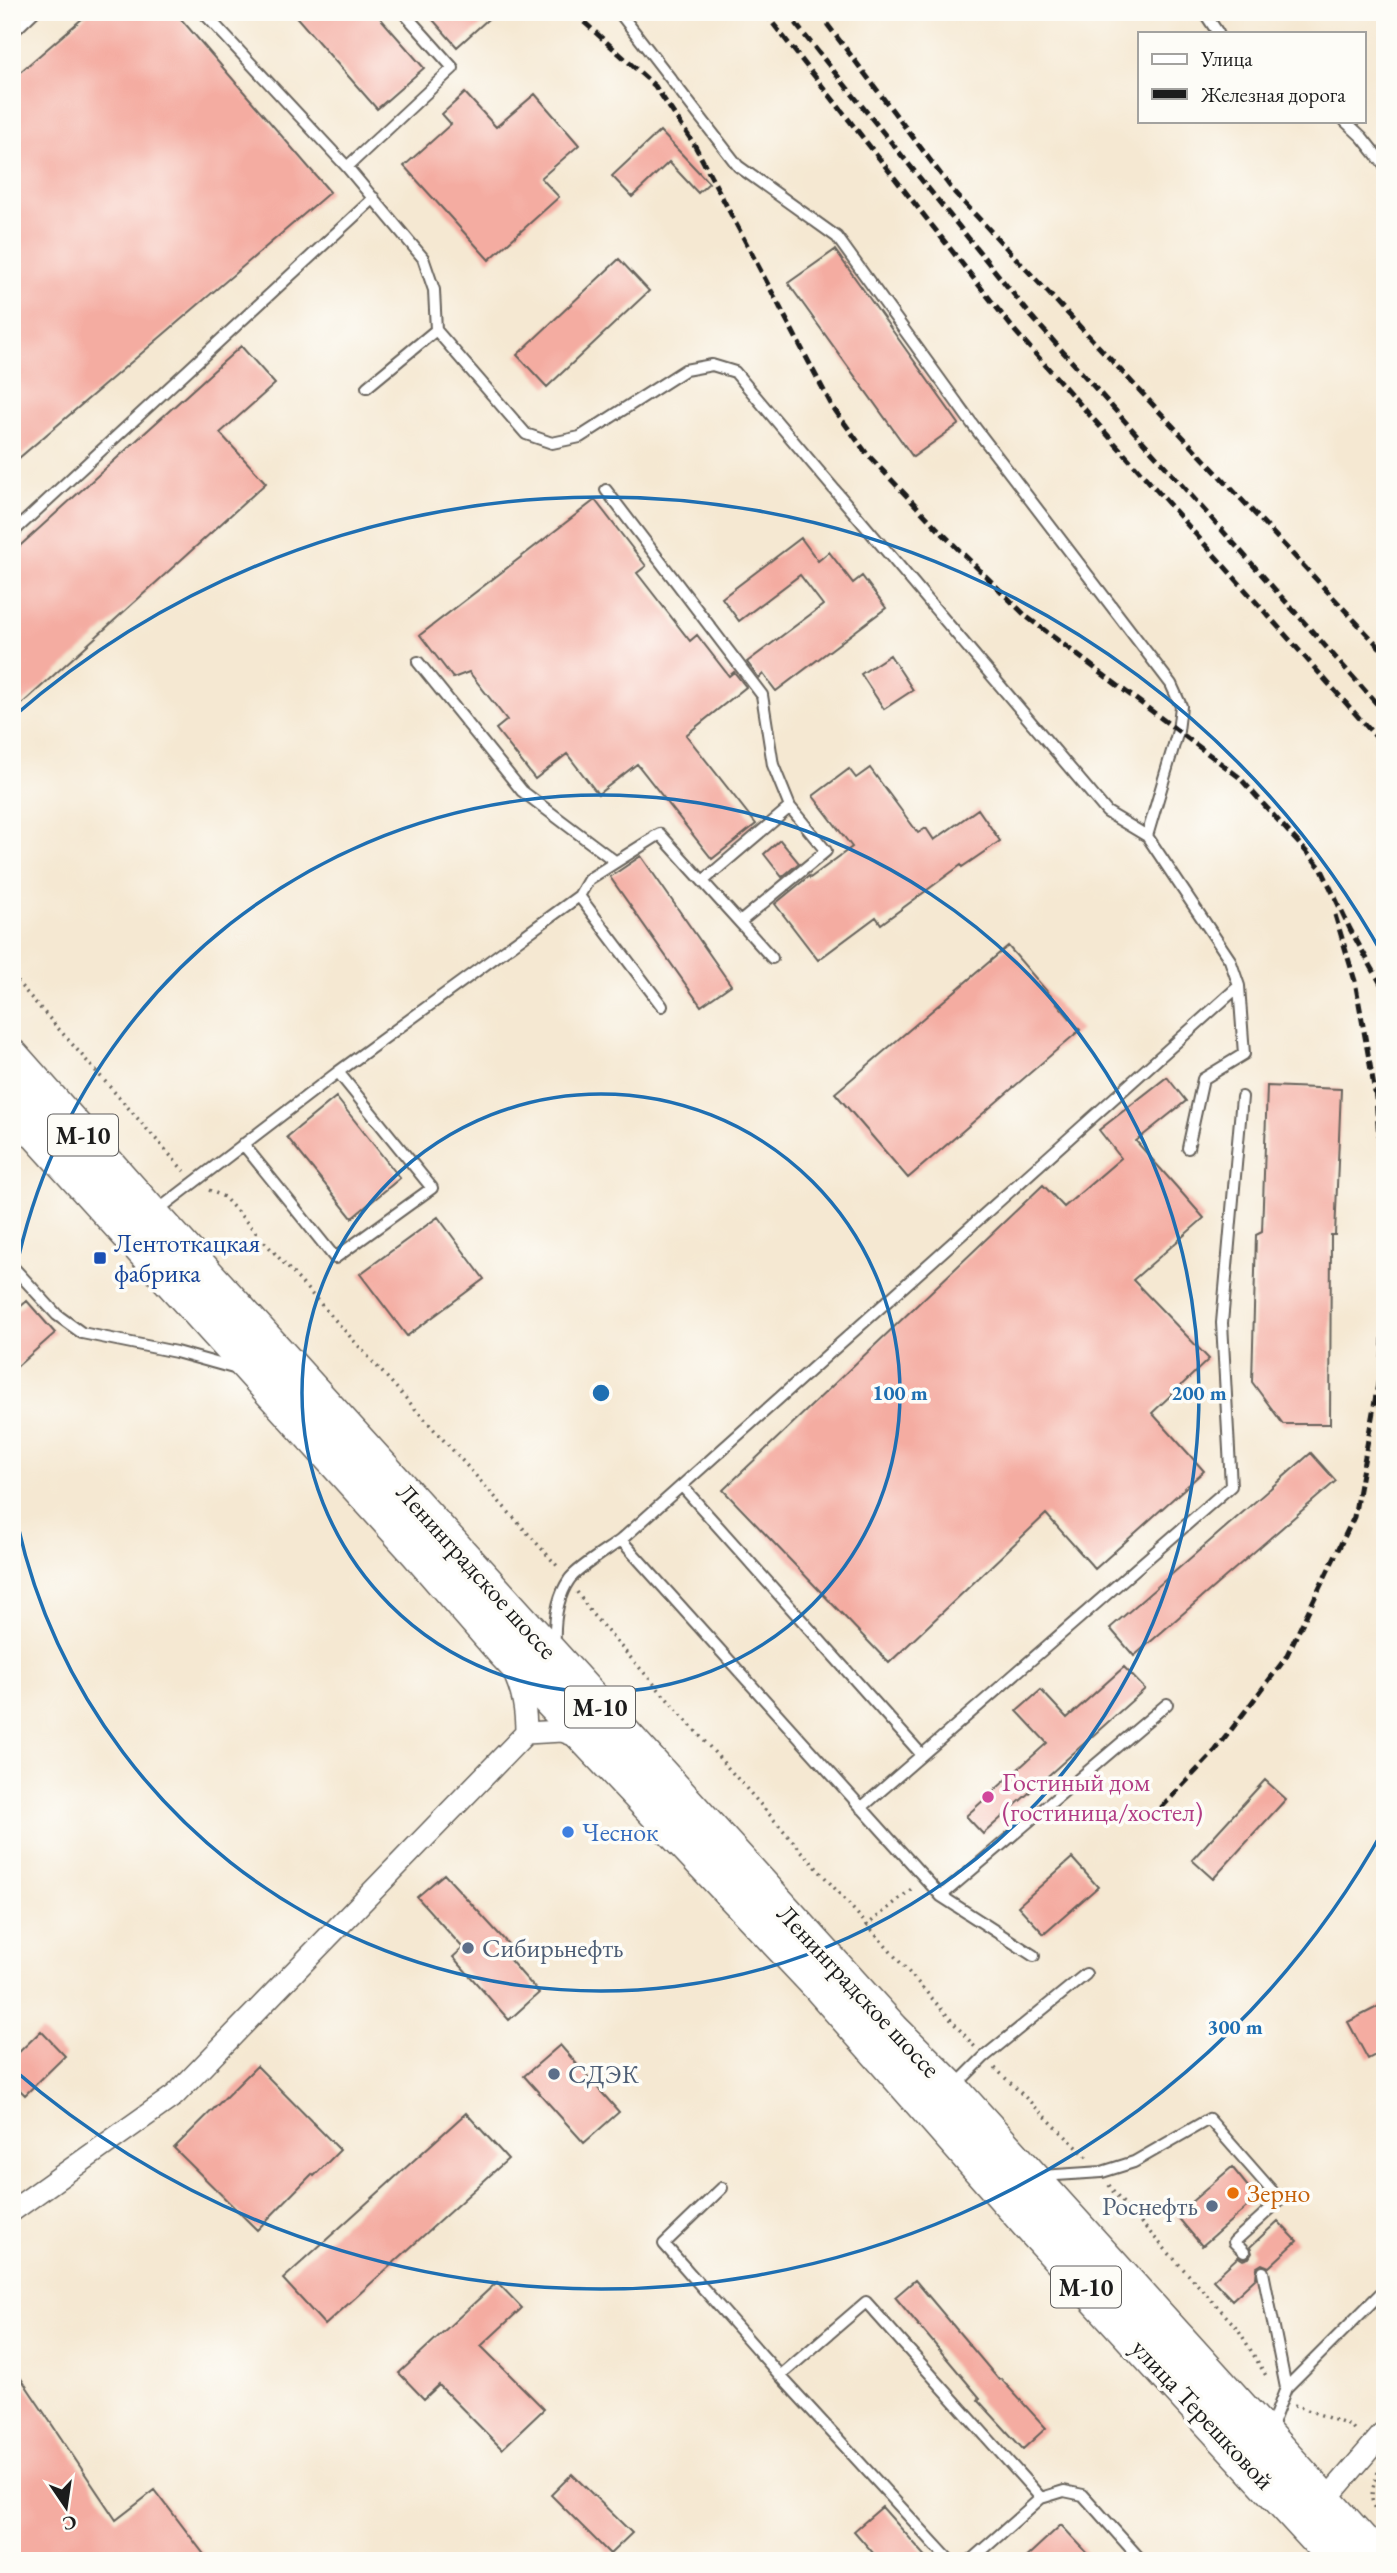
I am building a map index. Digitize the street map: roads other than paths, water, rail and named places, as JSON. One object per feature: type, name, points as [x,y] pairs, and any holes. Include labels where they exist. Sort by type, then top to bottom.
[{"type":"highway","name":"Ленинградское шоссе","points":[[12,1056],[262,1381],[505,1652],[874,2046]]},
{"type":"highway","name":"Ленинградское шоссе","points":[[14,1106],[140,1224],[555,1657],[892,2030],[1030,2177]]},
{"type":"highway","name":"улица Терешковой","points":[[874,2046],[1030,2225],[1359,2557]]},
{"type":"highway","name":"улица Терешковой","points":[[1030,2177],[1267,2438],[1315,2512]]},
{"type":"street","points":[[505,1652],[522,1689],[526,1733]]},
{"type":"street","points":[[12,2211],[175,2095],[526,1733],[562,1731],[590,1742]]},
{"type":"street","points":[[1315,2512],[1385,2431]]},
{"type":"lane","points":[[12,33],[34,12]]},
{"type":"lane","points":[[203,12],[347,167],[423,258],[434,290],[436,330],[526,434],[552,443],[580,437],[685,370],[712,365],[735,372],[1107,812],[1147,836],[1230,960],[1239,986],[1244,1054],[1203,1079],[1188,1148]]},
{"type":"lane","points":[[347,167],[453,68],[403,12]]},
{"type":"lane","points":[[619,12],[738,166],[837,237],[973,425],[1171,684],[1181,706],[1178,731],[1147,836]]},
{"type":"lane","points":[[1204,12],[1216,32]]},
{"type":"lane","points":[[1346,122],[1385,166]]},
{"type":"lane","points":[[12,533],[374,198]]},
{"type":"lane","points":[[367,387],[436,330]]},
{"type":"lane","points":[[606,491],[762,695],[773,765],[790,807],[826,851],[740,922]]},
{"type":"lane","points":[[418,662],[522,791],[616,862]]},
{"type":"lane","points":[[703,881],[790,807]]},
{"type":"lane","points":[[140,1224],[338,1072],[579,896],[589,879],[660,834],[772,958]]},
{"type":"lane","points":[[579,896],[662,1006]]},
{"type":"lane","points":[[555,1657],[554,1627],[558,1603],[569,1579],[621,1540],[1239,986]]},
{"type":"lane","points":[[243,1144],[335,1258],[432,1188],[338,1072]]},
{"type":"lane","points":[[861,1808],[1231,1486],[1222,1323],[1242,1097]]},
{"type":"lane","points":[[12,1143],[17,1130],[14,1106]]},
{"type":"lane","points":[[12,1266],[57,1315],[82,1333],[230,1367],[262,1381]]},
{"type":"lane","points":[[682,1486],[922,1755]]},
{"type":"lane","points":[[621,1540],[941,1896],[1034,1956]]},
{"type":"lane","points":[[941,1896],[1167,1704]]},
{"type":"lane","points":[[951,2090],[984,2057],[1086,1974]]},
{"type":"lane","points":[[1030,2177],[1083,2174],[1133,2162],[1209,2119],[1280,2200],[1234,2242],[1244,2252]]},
{"type":"lane","points":[[722,2188],[664,2244],[780,2376],[950,2561]]},
{"type":"lane","points":[[1263,2272],[1286,2388]]},
{"type":"lane","points":[[1267,2438],[1286,2388],[1381,2293]]},
{"type":"lane","points":[[780,2376],[866,2302],[1041,2498]]},
{"type":"lane","points":[[970,2561],[1041,2498],[1064,2491],[1083,2495],[1142,2561]]},
{"type":"railway","points":[[573,12],[655,86],[694,144],[832,406],[867,454],[1027,617],[1239,777],[1321,868],[1350,929],[1385,991]]},
{"type":"railway","points":[[764,12],[1015,331],[1385,747]]},
{"type":"railway","points":[[786,12],[1032,317],[1385,713]]},
{"type":"railway","points":[[818,12],[955,193],[1385,653]]},
{"type":"railway","points":[[1335,915],[1355,981],[1376,1098],[1385,1216]]},
{"type":"railway","points":[[1161,1808],[1215,1751],[1285,1659],[1354,1517],[1382,1362],[1385,1297]]},
{"type":"place","name":"Лентоткацкая фабрика","points":[[100,1258]]},
{"type":"place","name":"Гостиный дом (гостиница/хостел)","points":[[988,1797]]},
{"type":"place","name":"Чеснок","points":[[568,1832]]},
{"type":"place","name":"Сибирьнефть","points":[[468,1948]]},
{"type":"place","name":"СДЭК","points":[[554,2074]]},
{"type":"place","name":"Зерно","points":[[1233,2193]]},
{"type":"place","name":"Роснефть","points":[[1212,2206]]}]
